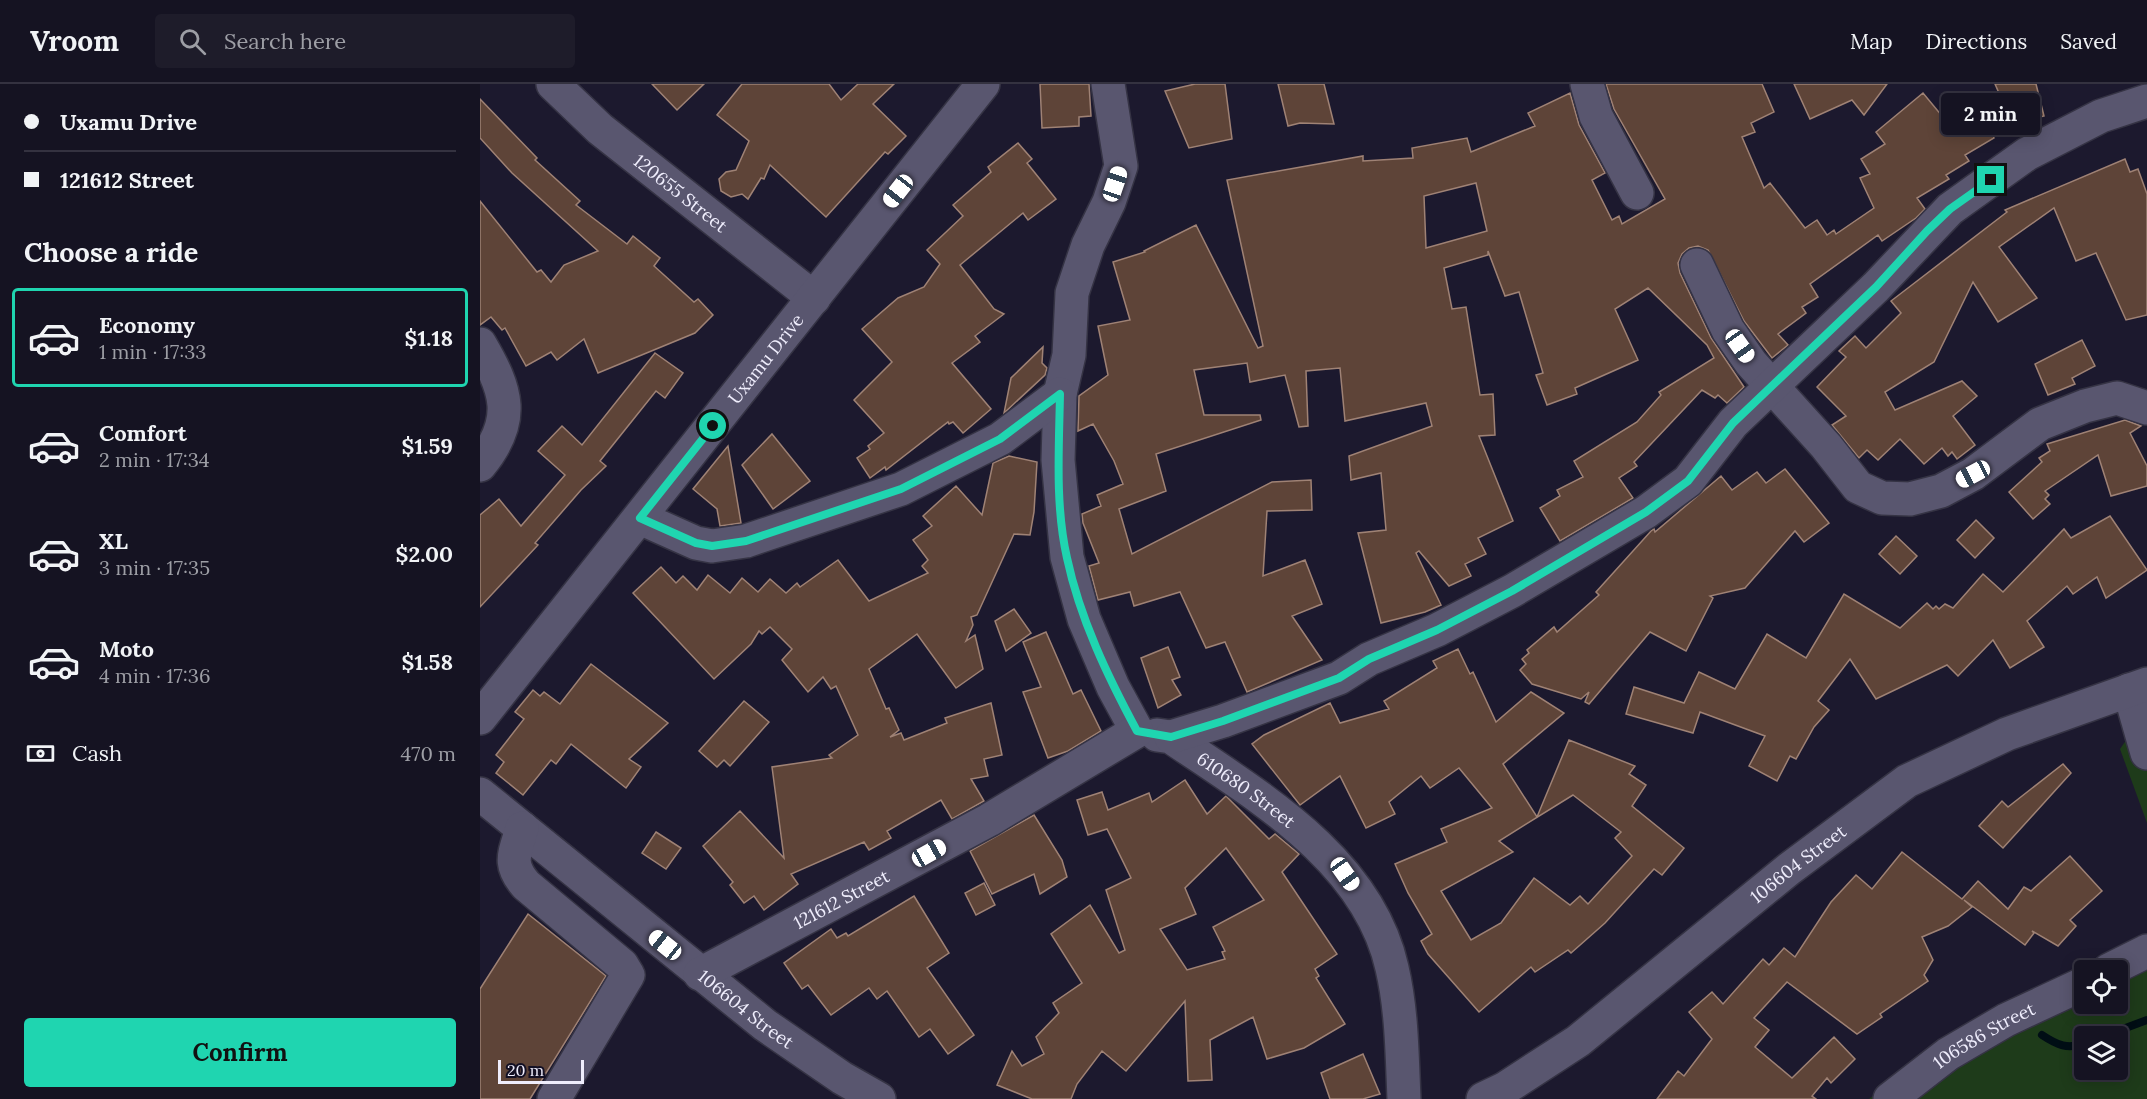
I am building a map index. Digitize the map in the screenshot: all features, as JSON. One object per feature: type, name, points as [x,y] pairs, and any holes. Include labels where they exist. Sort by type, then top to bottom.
[{"type":"street","name":"120655 Street","points":[[553,84],[600,129],[814,298]]},
{"type":"street","name":"Uxamu Drive","points":[[480,718],[983,84]]},
{"type":"street","points":[[1108,84],[1121,166],[1109,202],[1088,245],[1072,293],[1069,355],[1060,394],[1058,460],[1067,557],[1084,619],[1113,687],[1137,731]]},
{"type":"street","points":[[1587,84],[1596,116],[1637,193]]},
{"type":"street","points":[[1171,737],[1223,721],[1339,678],[1369,659],[1437,630],[1512,591],[1646,512],[1688,481],[1733,423],[1876,287],[1950,209],[2027,154],[2101,116],[2147,101]]},
{"type":"street","points":[[1697,265],[1728,330],[1751,363],[1826,446],[1858,487],[1882,498],[1911,499],[1941,491],[1973,474],[2040,424],[2085,406],[2117,398],[2147,408]]},
{"type":"street","points":[[480,344],[502,385],[506,412],[492,451],[480,465]]},
{"type":"street","points":[[640,518],[696,543],[712,546],[746,541],[901,489],[1000,439],[1060,394]]},
{"type":"street","points":[[2138,687],[2147,753]]},
{"type":"street","name":"106604 Street","points":[[1483,1099],[1504,1089],[1578,1041],[1789,868],[1907,781],[2007,734],[2138,687]]},
{"type":"street","name":"610680 Street","points":[[1137,731],[1171,737],[1227,776],[1317,846],[1345,874],[1366,905],[1392,966],[1398,997],[1404,1099]]},
{"type":"street","name":"121612 Street","points":[[700,974],[959,837],[1137,731]]},
{"type":"street","name":"106604 Street","points":[[480,794],[700,974],[794,1045],[842,1078],[879,1099]]},
{"type":"street","points":[[522,828],[513,864],[515,871],[526,885],[622,965],[628,975],[627,981],[554,1099]]},
{"type":"street","points":[[2128,960],[2147,951]]},
{"type":"street","name":"106586 Street","points":[[1890,1099],[1948,1054],[2006,1020],[2074,988]]},
{"type":"green space","points":[[2147,710],[2147,823],[2120,749]]},
{"type":"green space","points":[[2147,935],[2147,1099],[1869,1099],[1939,1041],[2074,975],[2074,1014],[2128,1014],[2128,960],[2105,960]]},
{"type":"building","points":[[652,84],[704,84],[677,110]]},
{"type":"building","points":[[742,84],[829,84],[841,100],[858,84],[894,84],[873,104],[906,136],[888,154],[885,152],[826,217],[770,165],[764,179],[761,178],[748,199],[742,194],[731,197],[721,191],[719,179],[726,172],[736,170],[749,141],[717,115]]},
{"type":"building","points":[[1040,84],[1089,84],[1091,116],[1079,117],[1079,126],[1042,128]]},
{"type":"building","points":[[1195,84],[1225,84],[1232,139],[1189,148],[1165,91]]},
{"type":"building","points":[[1278,84],[1324,84],[1334,124],[1300,123],[1288,126]]},
{"type":"building","points":[[1606,84],[1762,84],[1774,112],[1751,123],[1755,132],[1742,137],[1764,188],[1770,183],[1805,228],[1817,220],[1827,235],[1834,230],[1836,234],[1874,208],[1860,178],[1870,174],[1861,159],[1885,144],[1876,132],[1923,93],[1952,128],[2002,100],[1995,84],[2036,84],[2044,116],[1990,129],[1994,138],[1965,155],[1969,161],[1946,175],[1949,179],[1917,198],[1925,209],[1916,218],[1882,241],[1878,235],[1810,284],[1818,297],[1802,307],[1806,313],[1778,334],[1788,345],[1772,358],[1744,321],[1708,250],[1698,246],[1689,248],[1682,254],[1678,263],[1680,273],[1711,338],[1744,387],[1727,403],[1718,395],[1715,398],[1702,390],[1634,462],[1637,466],[1619,478],[1633,498],[1560,541],[1540,508],[1560,496],[1557,490],[1583,477],[1574,461],[1637,422],[1661,395],[1659,392],[1714,358],[1707,345],[1648,288],[1615,309],[1638,360],[1575,388],[1577,394],[1547,405],[1536,375],[1543,373],[1519,292],[1505,296],[1488,251],[1488,255],[1444,268],[1452,309],[1466,307],[1480,395],[1493,394],[1495,435],[1479,436],[1513,521],[1478,538],[1486,554],[1465,564],[1471,576],[1449,586],[1419,551],[1416,553],[1441,605],[1425,612],[1381,623],[1358,533],[1386,530],[1381,473],[1351,480],[1349,456],[1432,426],[1426,403],[1345,421],[1340,368],[1306,371],[1308,426],[1299,427],[1285,375],[1250,382],[1247,363],[1194,370],[1204,415],[1260,415],[1261,420],[1156,454],[1166,491],[1119,509],[1132,554],[1272,482],[1311,480],[1312,510],[1267,511],[1263,576],[1305,560],[1322,604],[1292,616],[1322,660],[1247,692],[1225,642],[1206,648],[1180,592],[1134,606],[1130,592],[1098,600],[1089,566],[1099,563],[1083,523],[1082,514],[1101,506],[1097,495],[1123,484],[1114,461],[1093,424],[1078,431],[1079,396],[1108,375],[1098,326],[1130,320],[1113,262],[1145,252],[1196,225],[1258,348],[1263,346],[1227,180],[1363,156],[1363,161],[1413,158],[1412,148],[1467,138],[1471,152],[1535,126],[1528,113],[1570,93],[1579,125],[1605,173],[1592,180],[1612,220],[1619,216],[1622,224],[1665,199],[1614,109]],"holes":[[[1476,183],[1487,231],[1426,248],[1424,196]]]},
{"type":"building","points":[[1794,84],[1887,84],[1864,115],[1852,100],[1810,119]]},
{"type":"building","points":[[480,99],[537,158],[535,160],[580,201],[576,205],[627,244],[633,236],[660,258],[654,266],[694,302],[698,299],[713,315],[695,333],[598,373],[584,339],[557,360],[551,352],[526,366],[505,328],[502,330],[491,317],[480,325],[480,201],[537,272],[541,270],[551,282],[564,265],[598,251],[512,173],[480,138]]},
{"type":"building","points":[[1018,143],[1032,159],[1027,163],[1056,199],[1028,220],[1023,213],[960,265],[994,309],[1004,314],[975,336],[980,342],[952,363],[991,409],[963,433],[953,422],[949,424],[948,422],[886,470],[885,467],[870,478],[857,458],[870,449],[868,446],[884,433],[854,400],[892,362],[862,329],[898,298],[924,287],[940,264],[927,250],[963,216],[953,205],[991,172],[988,167]]},
{"type":"building","points":[[2125,159],[2130,172],[2138,169],[2147,194],[2147,315],[2126,320],[2096,253],[2076,261],[2054,208],[1999,247],[2037,298],[1998,322],[1973,282],[1934,362],[1885,392],[1895,410],[1962,381],[1977,396],[1953,416],[1975,445],[1957,459],[1952,452],[1948,456],[1942,448],[1924,464],[1900,439],[1878,460],[1867,450],[1859,458],[1832,425],[1846,416],[1817,387],[1846,357],[1839,351],[1855,336],[1866,348],[1901,313],[1891,301],[2007,212],[2005,210]]},
{"type":"building","points":[[2082,340],[2095,366],[2072,378],[2075,384],[2048,395],[2035,364]]},
{"type":"building","points":[[1043,347],[1042,363],[1047,368],[1045,375],[1004,413],[1011,378]]},
{"type":"building","points":[[655,353],[683,373],[665,398],[656,391],[600,461],[606,466],[581,490],[535,543],[538,545],[480,607],[480,515],[499,499],[521,526],[565,475],[538,451],[562,426],[582,445]]},
{"type":"building","points":[[2125,420],[2141,426],[2130,433],[2147,466],[2147,486],[2111,496],[2098,455],[2045,491],[2049,495],[2045,499],[2050,504],[2033,519],[2009,492],[2042,462],[2039,458],[2050,451],[2047,444]]},
{"type":"building","points":[[772,434],[810,481],[773,509],[742,465]]},
{"type":"building","points":[[728,446],[741,523],[720,526],[717,509],[693,489]]},
{"type":"building","points":[[1009,456],[1037,462],[1034,512],[1030,535],[1014,534],[977,615],[971,617],[973,625],[966,641],[975,635],[983,669],[956,688],[917,634],[869,669],[886,709],[889,708],[899,730],[890,737],[901,733],[904,740],[947,723],[945,718],[991,703],[1002,755],[984,759],[988,776],[971,779],[984,801],[952,819],[941,800],[887,831],[891,838],[869,850],[864,842],[791,874],[798,884],[764,910],[754,896],[744,903],[730,885],[733,882],[703,846],[740,811],[784,858],[772,767],[832,758],[829,755],[858,735],[836,686],[831,689],[823,677],[808,692],[782,660],[792,649],[770,627],[762,634],[759,631],[751,644],[714,679],[633,593],[661,567],[676,583],[683,576],[697,590],[708,575],[730,593],[742,578],[758,592],[770,579],[786,593],[797,583],[800,587],[838,560],[869,601],[928,573],[922,566],[928,560],[913,540],[932,526],[923,516],[956,486],[982,515],[993,463]]},
{"type":"building","points":[[1785,469],[1829,523],[1804,542],[1795,531],[1745,588],[1710,596],[1713,598],[1686,651],[1650,632],[1589,704],[1585,702],[1589,692],[1581,699],[1532,684],[1520,670],[1526,664],[1522,659],[1529,653],[1527,650],[1554,627],[1557,632],[1599,595],[1596,592],[1651,531],[1654,529],[1655,532],[1721,476],[1732,490],[1757,472],[1766,483]]},
{"type":"building","points":[[2110,516],[2147,570],[2106,598],[2097,577],[2073,594],[2067,586],[2027,621],[2044,647],[2010,668],[1993,640],[1958,676],[1947,665],[1876,699],[1850,659],[1818,701],[1829,710],[1814,727],[1796,759],[1790,756],[1777,781],[1749,766],[1765,736],[1700,712],[1693,733],[1626,714],[1634,687],[1684,703],[1699,672],[1735,689],[1767,634],[1806,658],[1844,594],[1900,628],[1927,603],[1933,609],[1936,606],[1939,609],[1945,604],[1953,608],[1983,574],[2003,592],[2064,529],[2071,538]]},
{"type":"building","points":[[1976,520],[1994,538],[1975,558],[1957,540]]},
{"type":"building","points":[[1896,536],[1917,556],[1900,574],[1879,554]]},
{"type":"building","points":[[1014,609],[1031,633],[1006,651],[995,621]]},
{"type":"building","points":[[1046,632],[1073,694],[1081,690],[1101,731],[1068,751],[1048,758],[1023,692],[1041,687],[1023,642]]},
{"type":"building","points":[[1168,647],[1180,677],[1172,680],[1181,695],[1158,708],[1141,658]]},
{"type":"building","points":[[1458,649],[1470,674],[1473,672],[1496,722],[1531,692],[1564,713],[1503,764],[1537,817],[1569,740],[1635,766],[1629,774],[1646,785],[1632,806],[1684,848],[1662,875],[1654,869],[1605,923],[1571,953],[1568,950],[1535,972],[1531,967],[1479,1012],[1428,954],[1421,941],[1432,934],[1408,893],[1395,864],[1447,842],[1441,829],[1492,808],[1459,768],[1430,788],[1421,776],[1389,802],[1395,814],[1366,828],[1340,776],[1300,805],[1252,744],[1264,735],[1330,703],[1340,723],[1389,709],[1384,701],[1437,668],[1433,661]],"holes":[[[1573,795],[1621,832],[1615,838],[1632,856],[1588,904],[1580,896],[1570,905],[1534,878],[1501,923],[1471,940],[1441,891],[1513,852],[1499,841]]]},
{"type":"building","points":[[591,664],[668,723],[629,759],[641,767],[626,788],[571,744],[556,764],[551,760],[523,795],[496,773],[504,762],[496,755],[524,719],[515,712],[533,690],[540,696],[544,692],[560,704]]},
{"type":"building","points":[[744,701],[769,722],[730,766],[724,760],[717,767],[699,751]]},
{"type":"building","points":[[2063,764],[2071,773],[2003,848],[1979,826],[2002,801],[2008,807]]},
{"type":"building","points":[[1185,780],[1207,814],[1226,796],[1269,839],[1275,834],[1299,854],[1282,872],[1337,954],[1315,969],[1319,976],[1316,978],[1345,1024],[1304,1048],[1267,1059],[1253,1017],[1210,1040],[1212,1080],[1188,1081],[1185,1001],[1126,1071],[1102,1051],[1077,1084],[1071,1099],[1032,1099],[997,1085],[1012,1051],[1022,1066],[1044,1054],[1036,1037],[1059,1013],[1053,1003],[1082,983],[1051,934],[1090,905],[1119,953],[1125,950],[1106,890],[1131,878],[1107,829],[1088,835],[1077,800],[1102,792],[1108,810],[1149,793],[1152,802]],"holes":[[[1226,848],[1264,900],[1213,927],[1225,951],[1222,952],[1225,959],[1187,970],[1160,929],[1196,914],[1185,888]]]},
{"type":"building","points":[[1034,815],[1062,860],[1067,877],[1040,894],[1034,874],[992,894],[970,851]]},
{"type":"building","points":[[656,832],[681,848],[666,869],[642,853]]},
{"type":"building","points":[[1902,852],[1962,899],[1978,881],[2008,909],[2024,887],[2031,891],[2070,856],[2102,891],[2070,920],[2076,926],[2058,946],[2032,931],[2034,933],[2025,945],[1964,900],[1972,907],[1948,926],[1922,937],[1933,960],[1924,975],[1928,981],[1880,1014],[1882,1017],[1857,1034],[1787,982],[1754,1018],[1769,1030],[1755,1047],[1792,1078],[1834,1037],[1855,1059],[1831,1083],[1827,1078],[1812,1096],[1816,1099],[1657,1099],[1678,1071],[1684,1076],[1712,1039],[1689,1012],[1712,992],[1723,1004],[1763,959],[1769,965],[1784,948],[1795,957],[1831,902],[1856,875],[1872,889]]},
{"type":"building","points":[[984,883],[995,905],[976,915],[965,893]]},
{"type":"building","points":[[914,896],[949,953],[927,968],[974,1035],[948,1054],[930,1029],[919,1037],[887,991],[877,999],[869,988],[831,1015],[808,985],[802,989],[784,963],[831,929],[837,938],[846,933],[848,936]]},
{"type":"building","points":[[528,914],[606,976],[530,1099],[480,1099],[480,989]]},
{"type":"building","points":[[1363,1054],[1380,1094],[1363,1099],[1330,1099],[1321,1073]]},
{"type":"waterway","points":[[2128,1027],[2147,1020]]},
{"type":"waterway","points":[[2042,1035],[2063,1045],[2074,1046]]},
{"type":"route","points":[[713,426],[640,518],[696,543],[712,546],[746,541],[901,489],[1000,439],[1060,394],[1058,460],[1061,512],[1067,557],[1084,619],[1113,687],[1137,731],[1171,737],[1223,721],[1339,678],[1369,659],[1437,630],[1512,591],[1646,512],[1688,481],[1733,423],[1876,287],[1927,231],[1950,209],[1991,180]]}]
